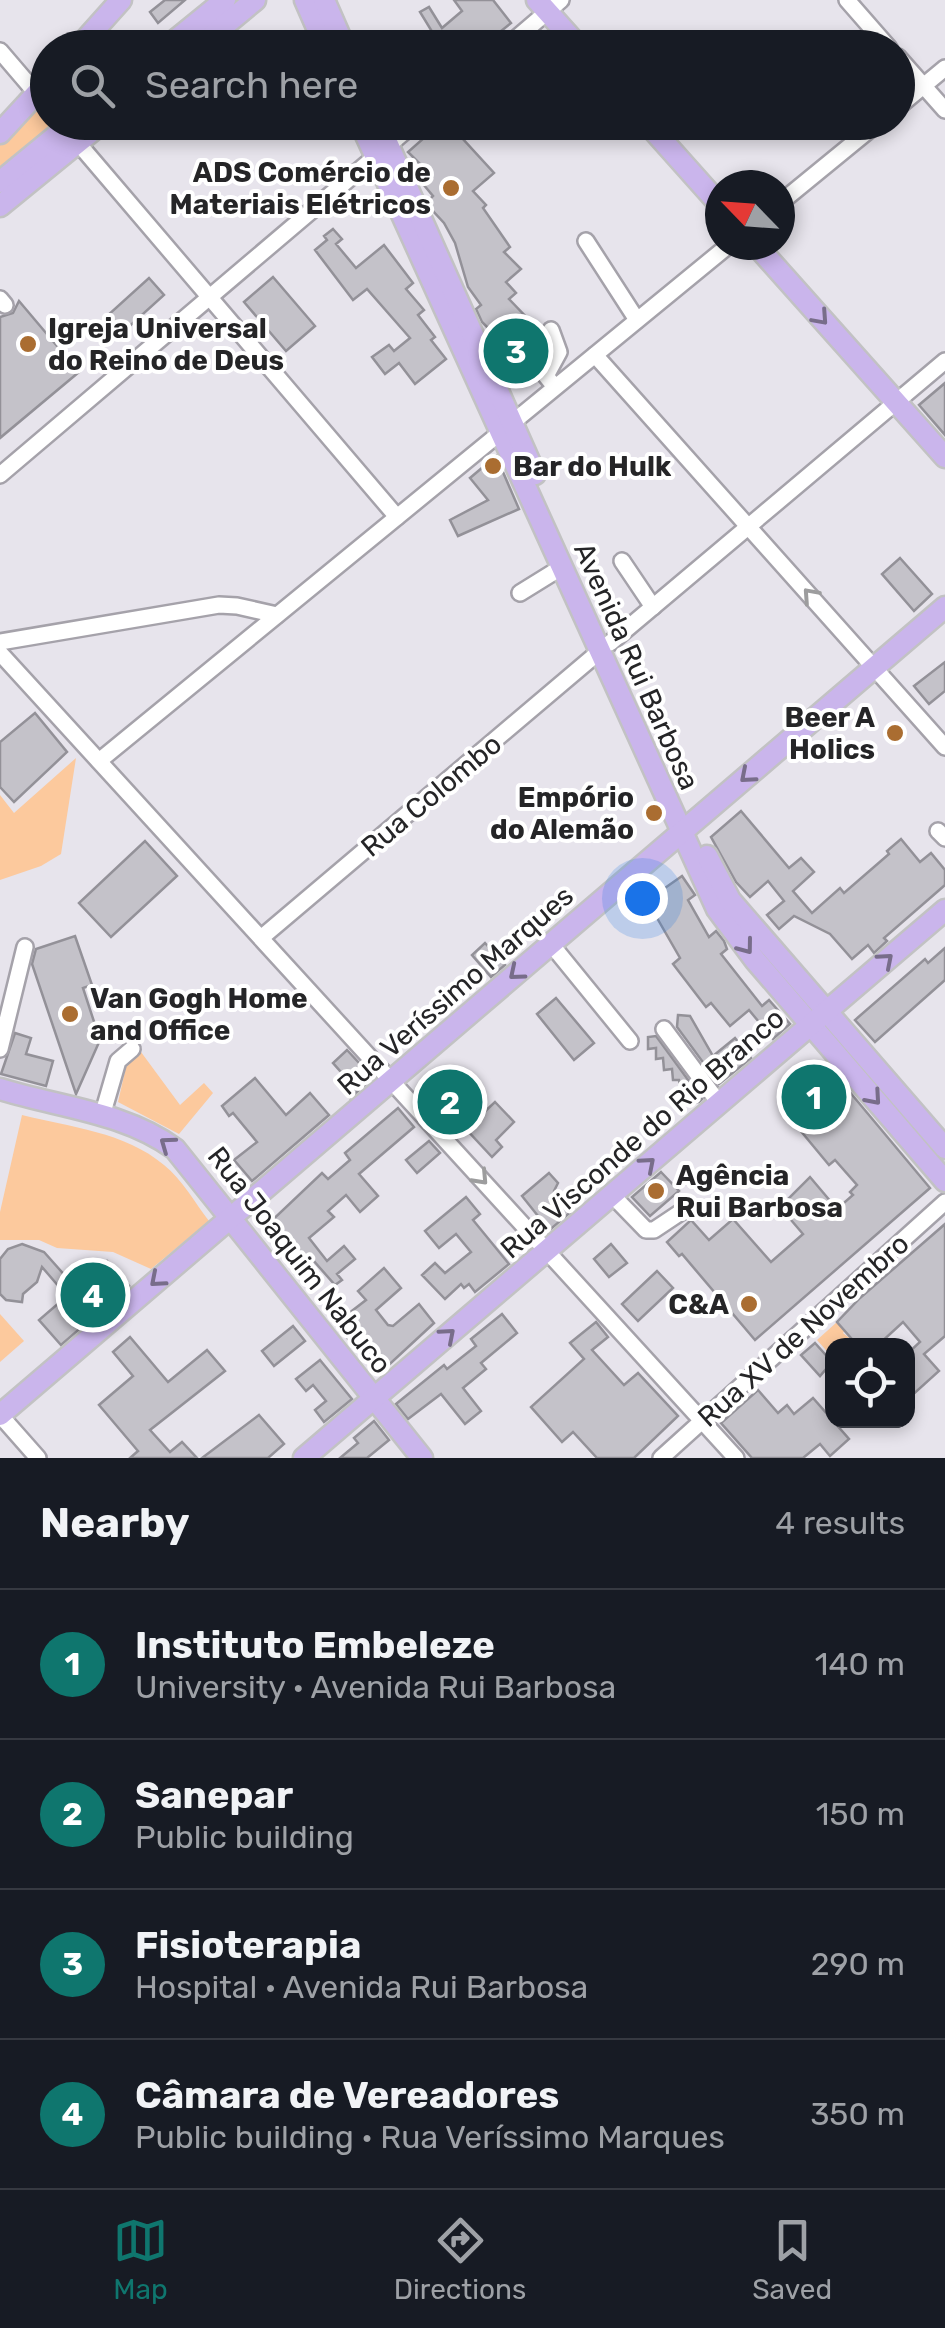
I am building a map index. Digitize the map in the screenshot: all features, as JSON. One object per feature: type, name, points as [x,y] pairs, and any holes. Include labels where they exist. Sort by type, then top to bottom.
[{"type":"main road","points":[[94,30],[121,0]]},
{"type":"main road","points":[[188,30],[225,0]]},
{"type":"main road","points":[[218,30],[256,0]]},
{"type":"main road","points":[[304,0],[318,30]]},
{"type":"main road","points":[[324,0],[337,30]]},
{"type":"main road","points":[[549,4],[567,30]]},
{"type":"main road","points":[[0,133],[30,106]]},
{"type":"main road","points":[[0,182],[55,140]]},
{"type":"main road","points":[[0,206],[60,140]]},
{"type":"main road","name":"Avenida Rui Barbosa","points":[[374,140],[382,151],[605,647],[718,909],[756,960],[945,1181]]},
{"type":"main road","name":"Avenida Rui Barbosa","points":[[380,140],[382,151]]},
{"type":"main road","points":[[662,140],[705,188]]},
{"type":"main road","points":[[769,260],[945,457]]},
{"type":"main road","name":"Avenida Rui Barbosa","points":[[506,427],[562,567],[605,647]]},
{"type":"main road","name":"Rua Veríssimo Marques","points":[[0,1415],[945,607]]},
{"type":"main road","name":"Avenida Rui Barbosa","points":[[686,828],[730,900],[945,1148]]},
{"type":"main road","name":"Rua Visconde do Rio Branco","points":[[304,1458],[945,910]]},
{"type":"main road","name":"Rua Joaquim Nabuco","points":[[0,1089],[143,1129],[175,1148],[422,1458]]},
{"type":"street","points":[[847,0],[873,30]]},
{"type":"street","points":[[523,30],[549,4]]},
{"type":"street","points":[[0,51],[30,80]]},
{"type":"street","points":[[915,93],[945,68]]},
{"type":"street","points":[[915,77],[945,110]]},
{"type":"street","points":[[79,140],[397,516]]},
{"type":"street","points":[[0,475],[395,140]]},
{"type":"street","points":[[795,192],[857,140]]},
{"type":"street","points":[[586,240],[637,320]]},
{"type":"street","points":[[99,761],[711,260]]},
{"type":"street","points":[[552,330],[559,352],[546,376],[555,387]]},
{"type":"street","points":[[595,354],[945,747]]},
{"type":"street","name":"Rua Colombo","points":[[261,938],[945,360]]},
{"type":"street","points":[[622,561],[653,607]]},
{"type":"street","points":[[520,593],[562,567]]},
{"type":"street","points":[[0,642],[219,605],[277,615]]},
{"type":"street","points":[[0,653],[736,1458]]},
{"type":"street","points":[[551,944],[630,1041]]},
{"type":"street","points":[[0,1049],[25,947]]},
{"type":"street","points":[[664,1029],[720,1102]]},
{"type":"street","points":[[102,1116],[118,1061],[132,1049]]},
{"type":"street","points":[[612,1195],[646,1230],[654,1230],[686,1208]]},
{"type":"street","name":"Rua XV de Novembro","points":[[661,1458],[760,1362],[945,1202]]},
{"type":"street","points":[[0,1415],[38,1458]]},
{"type":"shaded area","points":[[30,110],[30,140],[38,140],[0,171],[0,143]]},
{"type":"shaded area","points":[[76,758],[61,854],[41,866],[0,880],[0,795],[14,813]]},
{"type":"shaded area","points":[[141,1052],[180,1105],[204,1083],[213,1093],[179,1134],[118,1102],[126,1067]]},
{"type":"shaded area","points":[[22,1115],[96,1132],[149,1154],[177,1177],[209,1221],[151,1269],[113,1252],[57,1248],[39,1240],[0,1240],[0,1212]]},
{"type":"shaded area","points":[[0,1314],[24,1341],[0,1362]]},
{"type":"shaded area","points":[[837,1322],[849,1338],[825,1338],[825,1349],[817,1340]]},
{"type":"building","points":[[165,0],[185,0],[158,23],[150,12]]},
{"type":"building","points":[[454,0],[493,0],[511,23],[502,30],[431,30],[420,12],[429,7],[442,28],[462,11]]},
{"type":"building","points":[[422,140],[464,140],[494,173],[473,191],[486,205],[483,208],[510,247],[504,252],[521,269],[506,282],[516,293],[509,299],[531,322],[520,332],[534,348],[511,370],[497,353],[506,346],[482,322],[476,309],[481,305],[468,287],[455,243],[428,201],[433,196],[418,178],[427,171],[408,152]]},
{"type":"building","points":[[333,229],[342,239],[336,244],[356,268],[384,245],[413,283],[406,289],[424,310],[418,315],[446,359],[415,384],[399,363],[385,374],[372,357],[389,345],[394,351],[410,338],[367,289],[353,300],[315,250]]},
{"type":"building","points":[[273,277],[315,326],[286,351],[244,302]]},
{"type":"building","points":[[149,278],[164,295],[122,333],[107,316]]},
{"type":"building","name":"Igreja Universal do Reino de Deus","points":[[19,301],[79,372],[0,438],[0,317],[13,313]]},
{"type":"building","points":[[945,383],[945,435],[919,405]]},
{"type":"building","points":[[496,456],[519,509],[458,536],[450,520],[488,500],[470,478]]},
{"type":"building","points":[[900,558],[932,594],[914,611],[882,574]]},
{"type":"building","points":[[945,662],[945,691],[929,704],[914,686]]},
{"type":"building","points":[[35,713],[67,752],[14,802],[0,787],[0,742]]},
{"type":"building","points":[[741,811],[789,868],[801,858],[814,872],[793,891],[812,913],[840,888],[844,893],[901,839],[920,862],[931,853],[945,870],[945,885],[884,938],[887,941],[874,953],[868,945],[852,959],[830,934],[794,916],[779,929],[767,915],[784,901],[768,881],[750,897],[736,882],[711,837]]},
{"type":"building","points":[[145,841],[177,876],[111,937],[79,903]]},
{"type":"building","points":[[682,876],[695,895],[688,900],[709,937],[716,931],[724,941],[727,949],[721,954],[762,1006],[769,1000],[790,1024],[773,1039],[749,1010],[730,1026],[711,1003],[706,1007],[673,964],[680,958],[653,911],[642,919],[635,909]]},
{"type":"building","name":"Van Gogh Home and Office","points":[[75,936],[92,985],[83,988],[100,1040],[76,1094],[32,964],[36,949]]},
{"type":"building","points":[[485,943],[505,965],[491,977],[472,955]]},
{"type":"building","points":[[945,948],[945,980],[875,1042],[855,1020],[925,959],[928,963]]},
{"type":"building","points":[[556,998],[594,1043],[574,1060],[537,1014]]},
{"type":"building","points":[[678,1015],[690,1016],[713,1056],[735,1038],[751,1058],[719,1084],[677,1027]]},
{"type":"building","points":[[15,1033],[31,1038],[26,1054],[53,1061],[46,1086],[1,1074]]},
{"type":"building","points":[[656,1036],[702,1099],[699,1102],[689,1103],[688,1092],[681,1093],[679,1080],[673,1080],[672,1069],[664,1070],[663,1058],[656,1059],[656,1048],[648,1049],[648,1037]]},
{"type":"building","points":[[347,1050],[373,1078],[350,1098],[340,1087],[348,1080],[333,1063]]},
{"type":"building","points":[[828,1066],[930,1188],[755,1340],[682,1254],[679,1256],[667,1242],[691,1220],[709,1240],[733,1219],[771,1262],[803,1234],[780,1207],[810,1177],[837,1209],[853,1195],[850,1192],[857,1185],[835,1160],[829,1165],[780,1106]]},
{"type":"building","points":[[255,1078],[286,1115],[310,1093],[329,1115],[252,1181],[234,1160],[257,1142],[233,1113],[229,1116],[222,1106]]},
{"type":"building","points":[[495,1102],[514,1122],[496,1140],[502,1147],[492,1157],[466,1129]]},
{"type":"building","points":[[398,1108],[414,1127],[359,1174],[378,1196],[360,1212],[346,1195],[328,1211],[334,1217],[309,1238],[327,1261],[344,1246],[355,1259],[337,1274],[342,1280],[335,1285],[312,1259],[300,1269],[265,1227],[322,1173],[328,1179],[350,1160],[345,1153]]},
{"type":"building","points":[[429,1141],[440,1153],[417,1173],[406,1160]]},
{"type":"building","points":[[661,1172],[679,1191],[650,1216],[632,1197]]},
{"type":"building","points":[[549,1173],[558,1183],[554,1191],[572,1211],[546,1233],[522,1196]]},
{"type":"building","points":[[466,1197],[480,1214],[473,1220],[509,1264],[475,1292],[469,1284],[464,1288],[461,1284],[445,1299],[422,1275],[435,1263],[445,1273],[471,1252],[456,1234],[439,1248],[425,1231]]},
{"type":"building","points":[[945,1224],[945,1336],[924,1354],[939,1371],[915,1393],[915,1347],[920,1342],[903,1322],[886,1338],[851,1338],[837,1322]]},
{"type":"building","points":[[22,1244],[44,1252],[76,1288],[107,1261],[129,1286],[61,1345],[39,1320],[67,1296],[42,1267],[37,1282],[23,1294],[22,1302],[6,1300],[0,1294],[0,1259],[8,1249]]},
{"type":"building","points":[[611,1244],[627,1263],[609,1277],[594,1259]]},
{"type":"building","points":[[384,1268],[401,1288],[376,1310],[388,1325],[393,1326],[419,1304],[434,1323],[379,1374],[335,1324],[366,1300],[358,1291]]},
{"type":"building","points":[[657,1271],[673,1288],[638,1321],[622,1304]]},
{"type":"building","points":[[502,1314],[517,1333],[481,1363],[486,1369],[463,1388],[481,1411],[465,1424],[441,1394],[408,1419],[396,1404],[444,1365],[447,1369],[476,1346],[471,1339]]},
{"type":"building","points":[[596,1322],[608,1337],[592,1350],[624,1385],[638,1373],[678,1416],[634,1458],[597,1458],[573,1432],[562,1442],[531,1407],[584,1359],[570,1343]]},
{"type":"building","points":[[293,1326],[305,1341],[274,1366],[262,1351]]},
{"type":"building","points":[[130,1337],[168,1382],[207,1350],[225,1371],[150,1430],[170,1452],[182,1442],[197,1458],[130,1458],[138,1451],[99,1405],[133,1376],[113,1352]]},
{"type":"building","points":[[815,1343],[825,1354],[825,1370],[820,1376],[801,1355]]},
{"type":"building","points":[[320,1360],[352,1399],[324,1422],[315,1410],[326,1401],[313,1385],[306,1391],[296,1379]]},
{"type":"building","points":[[758,1390],[778,1413],[787,1405],[794,1414],[813,1398],[825,1412],[825,1428],[839,1428],[849,1439],[830,1456],[820,1444],[803,1458],[752,1458],[721,1423]]},
{"type":"building","points":[[259,1415],[284,1444],[268,1458],[202,1458]]},
{"type":"building","points":[[374,1421],[389,1440],[367,1458],[340,1458],[358,1443],[354,1438]]},
{"type":"place","name":"ADS Comércio de Materiais Elétricos","points":[[451,188]]},
{"type":"place","name":"Igreja Universal do Reino de Deus","points":[[28,344]]},
{"type":"place","name":"Fisioterapia","points":[[516,351]]},
{"type":"place","name":"Bar do Hulk","points":[[493,466]]},
{"type":"place","name":"Beer A Holics","points":[[895,733]]},
{"type":"place","name":"Empório do Alemão","points":[[654,813]]},
{"type":"place","name":"Van Gogh Home and Office","points":[[70,1014]]},
{"type":"place","name":"Instituto Embeleze","points":[[814,1097]]},
{"type":"place","name":"Sanepar","points":[[450,1102]]},
{"type":"place","name":"Agência Rui Barbosa","points":[[656,1191]]},
{"type":"place","name":"Câmara de Vereadores","points":[[93,1295]]},
{"type":"place","name":"C&A","points":[[749,1304]]}]
